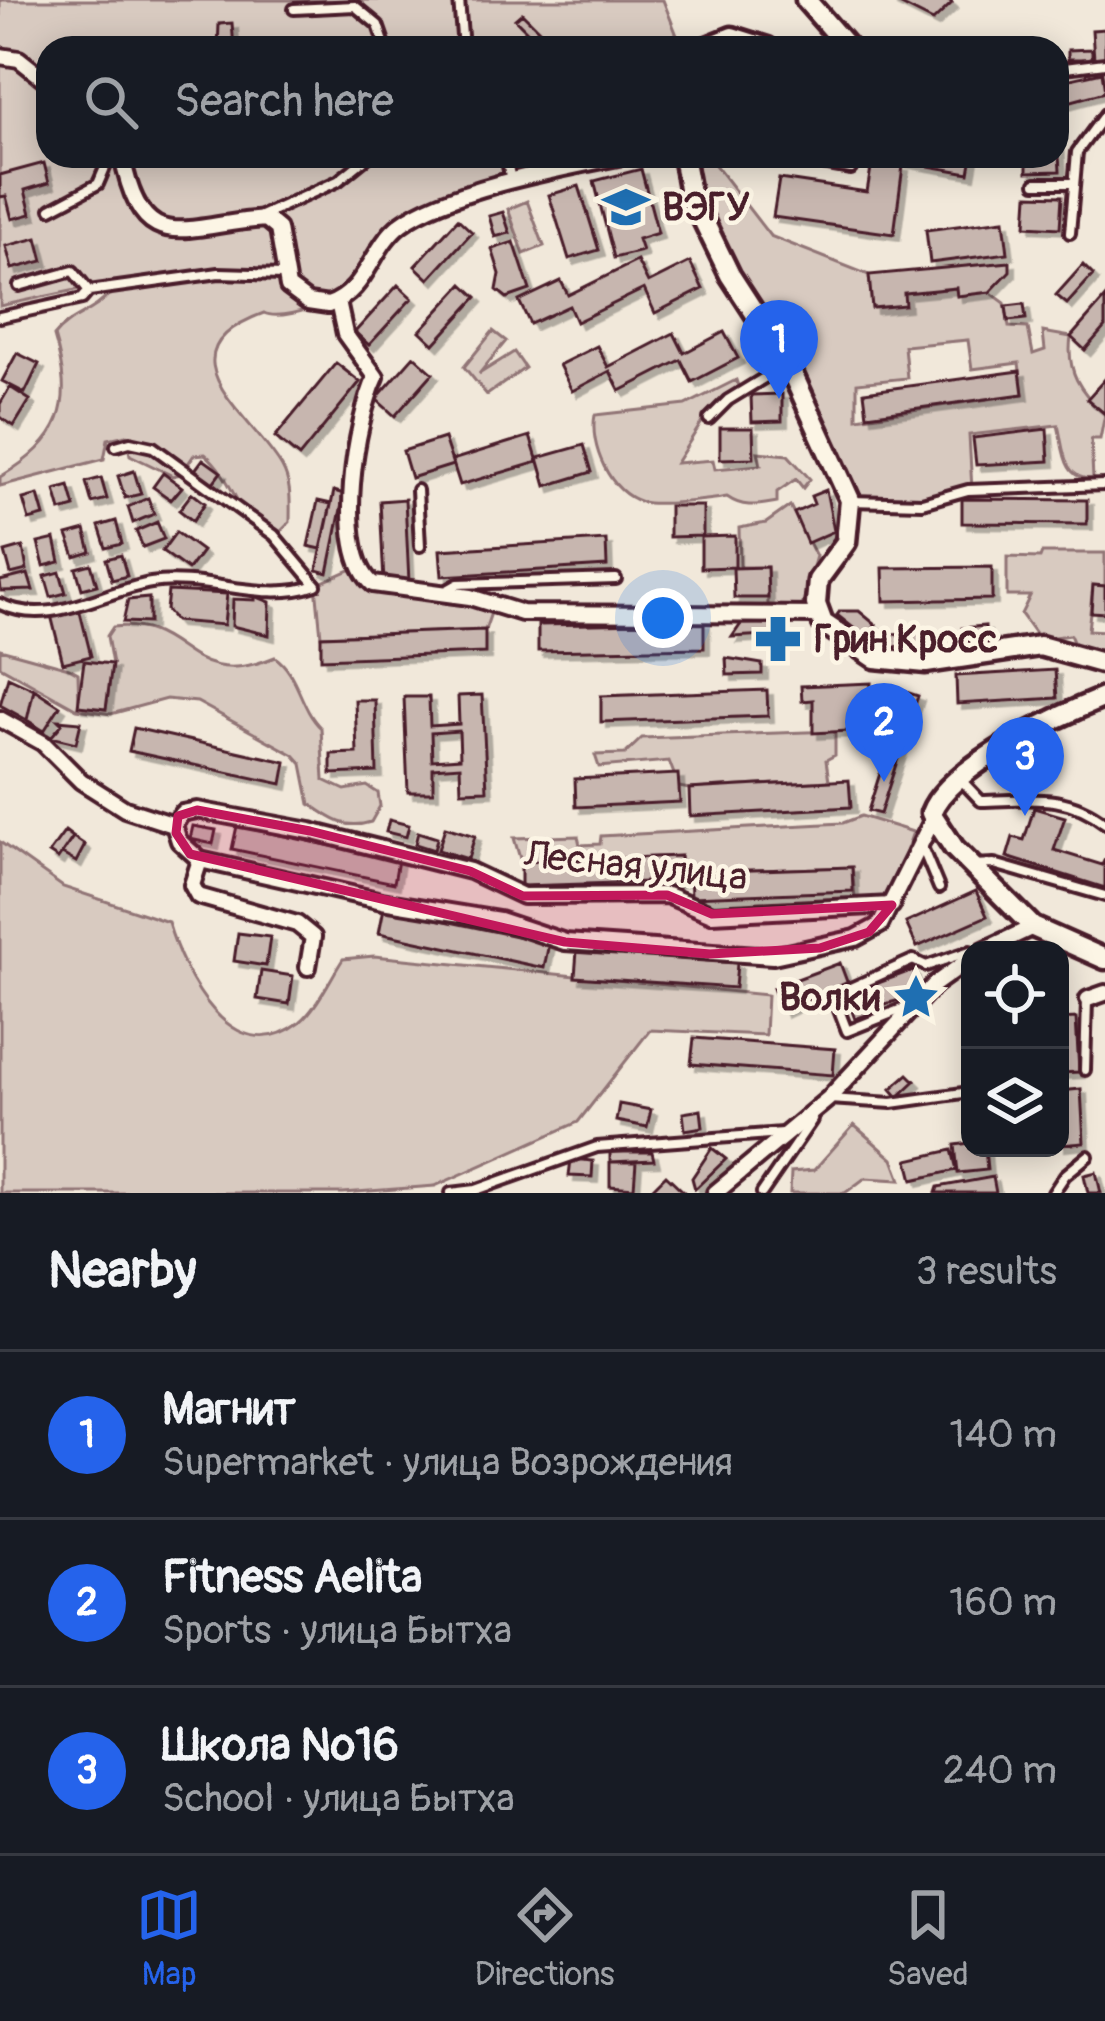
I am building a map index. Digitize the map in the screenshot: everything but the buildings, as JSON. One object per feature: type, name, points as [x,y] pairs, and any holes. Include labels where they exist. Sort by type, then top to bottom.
[{"type":"street","points":[[806,0],[838,36]]},
{"type":"street","points":[[0,56],[19,58],[36,72]]},
{"type":"street","points":[[125,168],[134,204],[144,220],[178,231],[241,220],[273,223],[281,240],[288,287],[308,302],[338,302],[362,280],[381,245],[406,220],[511,182],[571,168]]},
{"type":"street","points":[[685,168],[690,194],[730,275],[788,364],[850,500],[847,542],[818,580],[817,614]]},
{"type":"street","points":[[338,302],[345,334],[376,377],[352,459],[359,566],[364,577],[383,588],[442,594],[521,613],[817,614],[846,642],[875,658],[926,663],[1040,646],[1105,664]]},
{"type":"street","points":[[892,905],[939,797],[1022,737],[1105,697]]},
{"type":"street","name":"Лесная улица","points":[[0,719],[43,743],[95,790],[125,808],[174,824],[182,812],[196,810],[310,831],[470,871],[523,896],[667,895],[712,914],[892,905]]},
{"type":"street","points":[[932,821],[1033,927],[1105,959]]},
{"type":"street","points":[[174,824],[179,842],[200,860],[192,885],[198,896],[297,925],[313,937],[308,968]]},
{"type":"street","name":"Лесная улица","points":[[200,860],[382,901],[500,920],[565,941],[773,956],[856,938],[880,925],[892,905]]},
{"type":"street","points":[[1002,941],[1033,927]]},
{"type":"street","points":[[715,1193],[828,1099],[961,963]]},
{"type":"street","points":[[1088,999],[1105,993]]},
{"type":"lane","points":[[459,0],[462,36]]},
{"type":"lane","points":[[294,9],[355,6],[379,25],[382,36]]},
{"type":"lane","points":[[1069,68],[1105,64]]},
{"type":"lane","points":[[1070,233],[1081,140],[1105,114]]},
{"type":"lane","points":[[51,209],[98,184],[105,168]]},
{"type":"lane","points":[[241,220],[275,213],[313,195],[352,168]]},
{"type":"lane","points":[[508,168],[511,182]]},
{"type":"lane","points":[[845,168],[851,169]]},
{"type":"lane","points":[[1036,183],[1074,183]]},
{"type":"lane","points":[[19,286],[73,271],[89,290]]},
{"type":"lane","points":[[0,317],[82,299],[89,290],[219,273],[283,275]]},
{"type":"lane","points":[[709,419],[728,400],[788,364]]},
{"type":"lane","points":[[0,604],[37,615],[154,582],[293,591],[316,585],[274,535],[153,448],[140,442],[116,446]]},
{"type":"lane","points":[[850,500],[922,503],[968,490],[1105,484]]},
{"type":"lane","points":[[417,490],[420,546]]},
{"type":"lane","points":[[442,594],[458,584],[616,579]]},
{"type":"lane","points":[[962,780],[980,801],[1058,798],[1083,806],[1105,823]]},
{"type":"lane","points":[[920,841],[939,888]]},
{"type":"lane","points":[[972,865],[994,864],[1105,896]]},
{"type":"lane","points":[[814,1004],[913,960],[926,966],[961,956]]},
{"type":"lane","points":[[834,997],[848,1030],[920,1002]]},
{"type":"lane","points":[[1085,1070],[1088,999]]},
{"type":"lane","points":[[762,1193],[828,1099],[892,1102],[961,1093]]},
{"type":"lane","points":[[451,1193],[476,1190],[597,1147],[783,1133]]},
{"type":"lane","points":[[1053,1193],[1065,1174],[1088,1156]]},
{"type":"highlighted area","points":[[197,810],[310,831],[470,871],[523,896],[667,895],[712,914],[892,905],[869,932],[820,948],[710,954],[565,942],[190,854],[176,833],[178,816]]},
{"type":"shaded area","points":[[0,0],[663,0],[677,36],[36,36],[36,168],[516,168],[417,207],[391,232],[364,277],[349,291],[297,312],[264,313],[232,329],[216,346],[213,365],[220,385],[282,467],[287,481],[290,522],[281,531],[261,534],[205,454],[194,455],[181,474],[173,476],[130,455],[126,435],[108,439],[104,459],[0,486],[0,477],[38,449],[58,419],[63,382],[54,336],[110,293],[109,283],[0,306]]},
{"type":"shaded area","points":[[697,168],[717,168],[770,236],[869,275],[872,308],[904,293],[956,288],[957,295],[990,292],[1005,303],[1009,327],[1028,328],[1033,354],[1045,350],[1043,332],[1071,337],[1077,380],[1105,414],[1100,439],[1091,439],[1093,479],[1070,468],[1058,425],[969,435],[972,490],[922,503],[857,501],[827,423],[738,271],[693,178]],"holes":[[[968,340],[972,369],[1019,363],[1023,394],[857,418],[857,383],[907,378],[904,346]]]},
{"type":"shaded area","points":[[527,201],[544,246],[524,254],[508,209]]},
{"type":"shaded area","points":[[493,331],[506,341],[479,374],[514,352],[525,368],[487,395],[464,367]]},
{"type":"shaded area","points":[[736,380],[739,389],[704,419],[676,463],[713,460],[715,469],[761,465],[758,452],[788,455],[810,479],[803,488],[796,479],[777,492],[777,502],[751,505],[727,497],[649,503],[630,497],[611,478],[595,440],[595,415],[686,405]]},
{"type":"shaded area","points":[[790,506],[816,556],[802,607],[768,605],[767,567],[740,567],[739,528],[766,523]]},
{"type":"shaded area","points":[[1042,553],[1105,553],[1105,586],[1093,585],[1088,630],[1105,631],[1105,664],[1079,655],[1070,635],[1039,639],[1021,614],[1030,596],[1007,596],[1007,557],[1040,558]]},
{"type":"shaded area","points":[[359,566],[365,577],[494,604],[485,630],[321,636],[316,585]]},
{"type":"shaded area","points":[[113,627],[157,633],[222,667],[275,657],[321,728],[324,780],[345,790],[367,786],[378,793],[380,806],[371,822],[346,824],[310,804],[302,764],[294,755],[197,702],[166,699],[111,714],[77,709],[0,666],[0,649],[69,668],[78,673],[79,706],[106,709],[112,664],[107,636]]},
{"type":"shaded area","points":[[835,731],[835,755],[826,760],[829,781],[689,789],[679,787],[669,761],[599,767],[595,755],[625,754],[642,738]]},
{"type":"shaded area","points":[[861,816],[913,832],[887,906],[856,909],[852,867],[690,872],[681,868],[680,856],[521,862],[514,838],[578,836],[580,845],[600,844],[601,836],[843,823]]},
{"type":"shaded area","points":[[0,842],[63,887],[168,922],[198,990],[232,1027],[253,1036],[275,1035],[300,1022],[343,959],[374,956],[767,995],[765,1035],[650,1030],[578,1122],[435,1186],[343,1193],[0,1193]]},
{"type":"shaded area","points":[[854,1125],[893,1159],[901,1180],[865,1178],[845,1193],[790,1193],[791,1172],[814,1170]]},
{"type":"place","name":"ВЭГУ","points":[[626,207]]},
{"type":"place","name":"Магнит","points":[[779,399]]},
{"type":"place","name":"Грин Кросс","points":[[778,639]]},
{"type":"place","name":"Fitness Aelita","points":[[884,782]]},
{"type":"place","name":"Школа №16","points":[[1025,816]]},
{"type":"place","name":"Волки","points":[[916,997]]}]
